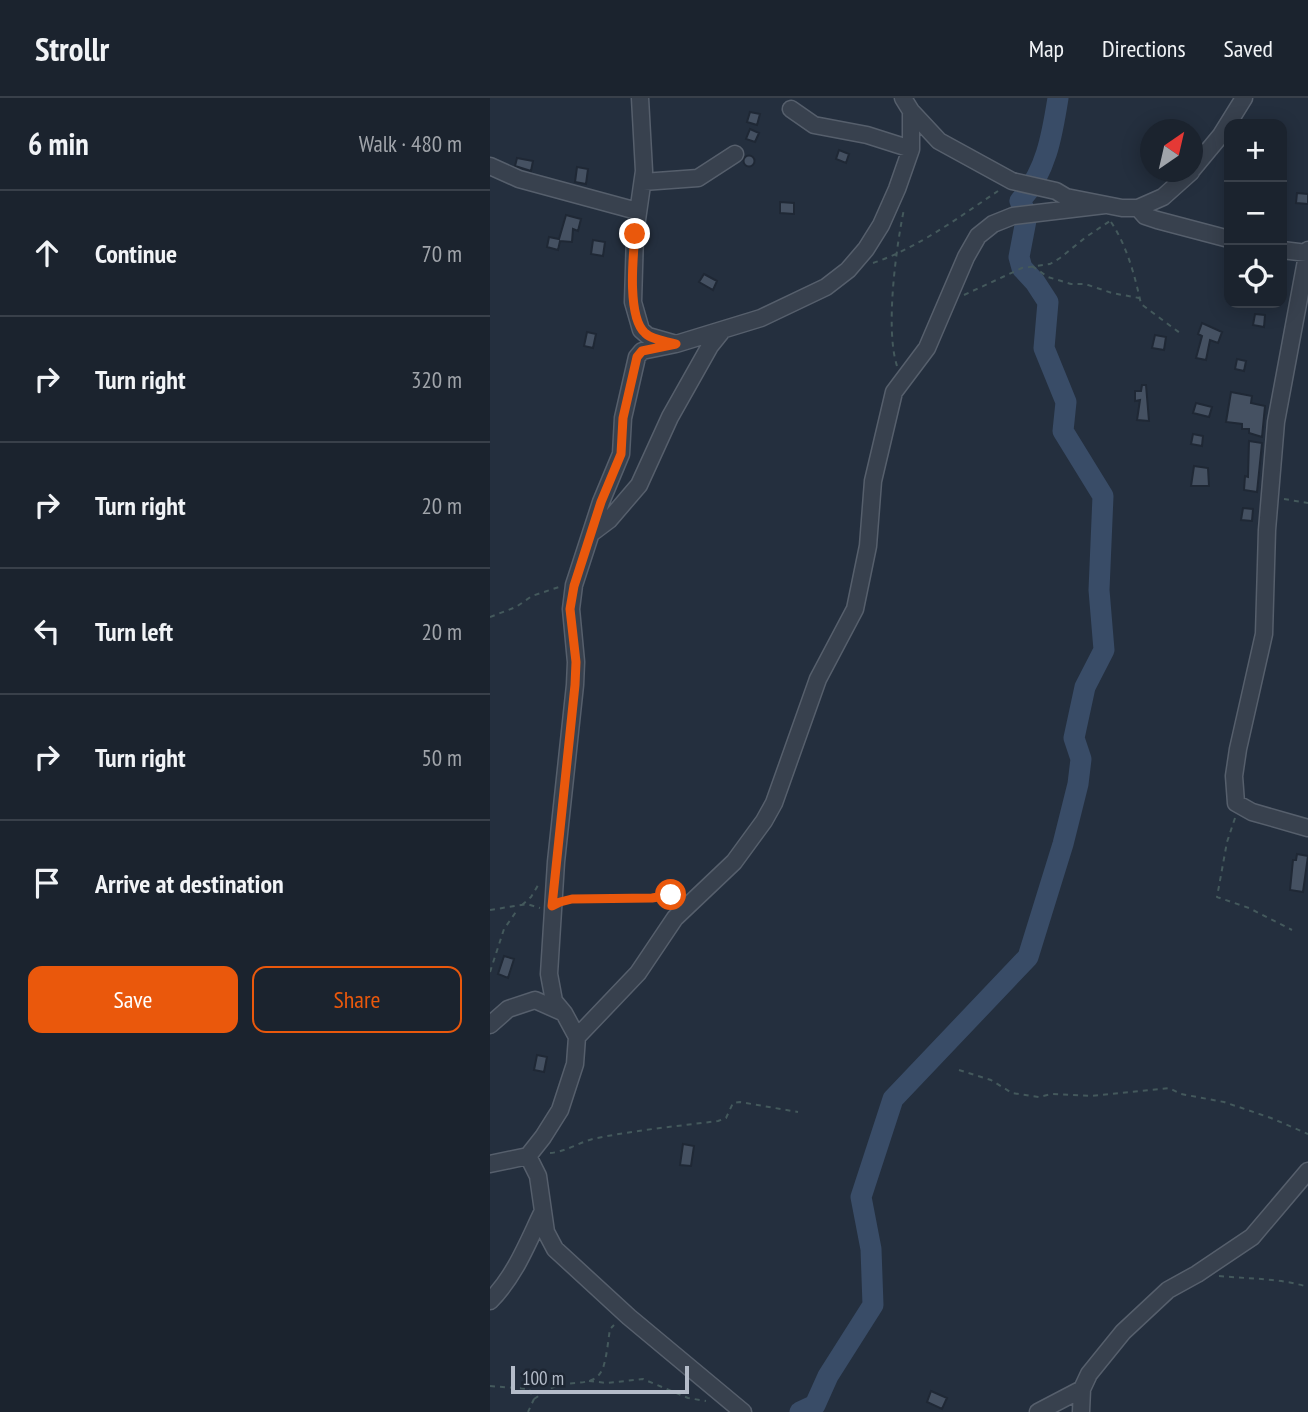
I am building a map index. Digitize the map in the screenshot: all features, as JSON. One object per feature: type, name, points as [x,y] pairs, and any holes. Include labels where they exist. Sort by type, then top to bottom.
[{"type":"street","points":[[640,98],[643,182],[637,211],[633,302],[641,330],[648,336],[676,344]]},
{"type":"street","points":[[1203,157],[1221,135],[1244,98]]},
{"type":"street","points":[[490,1164],[528,1156],[560,1110],[575,1064],[577,1037],[551,996],[549,974],[552,906],[575,685],[576,662],[570,609],[574,586],[601,502],[621,454],[623,418],[637,357],[642,351],[676,344],[761,318],[826,287],[848,271],[881,225],[911,149],[907,105]]},
{"type":"street","points":[[907,105],[939,141],[1012,181],[1107,213]]},
{"type":"street","points":[[790,109],[814,125],[867,135],[911,149]]},
{"type":"street","points":[[643,182],[698,178],[735,154]]},
{"type":"street","points":[[490,166],[519,179],[637,211]]},
{"type":"street","points":[[577,1037],[638,973],[675,918],[734,862],[774,803],[818,679],[855,609],[868,546],[873,481],[894,393],[927,348],[966,257],[978,236],[993,224],[1013,216],[1107,213],[1138,208],[1163,197],[1180,182]]},
{"type":"street","points":[[1138,208],[1145,216],[1224,238]]},
{"type":"street","points":[[1287,250],[1307,251],[1300,339],[1276,422],[1269,497],[1264,634],[1234,776],[1236,803],[1252,812],[1308,828]]},
{"type":"street","points":[[593,532],[609,520],[639,485],[670,417],[710,346],[722,331]]},
{"type":"street","points":[[490,1025],[508,1009],[535,1000],[564,1013]]},
{"type":"street","points":[[528,1156],[538,1176],[546,1232],[555,1249],[629,1317],[737,1407]]},
{"type":"street","points":[[1081,1412],[1082,1389],[1100,1359],[1148,1306],[1168,1290],[1252,1237],[1308,1171]]},
{"type":"street","points":[[490,1301],[516,1268],[542,1213]]},
{"type":"street","points":[[1038,1412],[1082,1389]]},
{"type":"path","points":[[872,263],[945,226],[1012,181]]},
{"type":"path","points":[[947,303],[1008,273],[1050,264],[1086,237],[1107,213],[1138,208]]},
{"type":"path","points":[[901,380],[891,334],[897,251],[904,210]]},
{"type":"path","points":[[1107,213],[1127,253],[1141,304],[1180,333]]},
{"type":"path","points":[[1032,266],[1048,277],[1071,284],[1085,284],[1140,298]]},
{"type":"path","points":[[1269,497],[1308,503]]},
{"type":"path","points":[[490,617],[516,607],[553,587],[574,586]]},
{"type":"path","points":[[1236,803],[1217,897],[1249,908],[1292,930]]},
{"type":"path","points":[[490,972],[504,929],[531,897],[542,879]]},
{"type":"path","points":[[490,910],[527,904],[543,908],[572,899],[652,898],[690,891]]},
{"type":"path","points":[[959,1070],[991,1080],[1012,1093],[1040,1097],[1051,1094],[1091,1097],[1169,1088],[1181,1094],[1224,1102],[1308,1134]]},
{"type":"path","points":[[528,1156],[560,1152],[573,1145],[626,1133],[718,1121],[726,1118],[733,1103],[798,1112]]},
{"type":"path","points":[[1197,1274],[1272,1281],[1283,1279],[1308,1286]]},
{"type":"path","points":[[528,1412],[534,1399],[554,1387],[563,1384],[580,1385],[603,1371],[610,1329],[618,1321],[629,1317]]},
{"type":"path","points":[[589,1381],[643,1379],[688,1398],[737,1407]]},
{"type":"path","points":[[490,1386],[529,1389],[534,1399]]},
{"type":"building","points":[[750,112],[760,114],[757,125],[747,122]]},
{"type":"building","points":[[750,129],[759,133],[755,142],[746,139]]},
{"type":"building","points":[[839,150],[849,154],[846,163],[836,159]]},
{"type":"building","points":[[749,155],[755,161],[749,167],[743,161]]},
{"type":"building","points":[[517,158],[533,161],[531,171],[515,166]]},
{"type":"building","points":[[577,167],[588,169],[586,184],[575,182]]},
{"type":"building","points":[[1297,193],[1308,194],[1308,204],[1296,203]]},
{"type":"building","points":[[780,202],[794,203],[794,214],[780,213]]},
{"type":"building","points":[[566,215],[581,219],[578,231],[573,229],[572,242],[560,241],[558,250],[547,247],[549,237],[559,239]]},
{"type":"building","points":[[593,240],[605,242],[603,256],[591,254]]},
{"type":"building","points":[[704,274],[717,281],[713,290],[699,282]]},
{"type":"building","points":[[1255,314],[1265,315],[1264,327],[1253,325]]},
{"type":"building","points":[[1202,323],[1222,332],[1218,343],[1210,340],[1206,360],[1196,358],[1202,336],[1198,334]]},
{"type":"building","points":[[587,332],[596,334],[593,348],[584,346]]},
{"type":"building","points":[[1155,335],[1166,337],[1164,350],[1152,348]]},
{"type":"building","points":[[1237,359],[1246,361],[1244,371],[1235,369]]},
{"type":"building","points":[[1142,385],[1146,385],[1149,421],[1137,420],[1140,400],[1135,401],[1135,391],[1141,391]]},
{"type":"building","points":[[1231,392],[1252,396],[1251,403],[1265,406],[1262,437],[1249,433],[1249,429],[1242,429],[1242,424],[1226,422]]},
{"type":"building","points":[[1196,403],[1212,407],[1209,417],[1193,413]]},
{"type":"building","points":[[1193,434],[1203,436],[1202,446],[1191,444]]},
{"type":"building","points":[[1249,441],[1262,443],[1257,492],[1244,490],[1245,476],[1248,477]]},
{"type":"building","points":[[1194,466],[1208,468],[1209,486],[1191,486]]},
{"type":"building","points":[[1243,508],[1253,509],[1252,521],[1241,520]]},
{"type":"building","points":[[1297,854],[1308,856],[1303,892],[1290,890],[1293,860],[1296,860]]},
{"type":"building","points":[[504,956],[514,959],[508,978],[498,974]]},
{"type":"building","points":[[537,1055],[547,1057],[544,1072],[534,1070]]},
{"type":"building","points":[[683,1144],[694,1146],[691,1166],[680,1165]]},
{"type":"building","points":[[931,1391],[947,1398],[942,1409],[927,1402]]},
{"type":"waterway","points":[[800,1412],[815,1405],[828,1376],[873,1305],[871,1249],[861,1197],[893,1099],[1028,957],[1063,844],[1078,784],[1081,759],[1074,738],[1085,687],[1104,650],[1099,590],[1103,496],[1063,431],[1066,402],[1044,348],[1048,302],[1022,268],[1019,257],[1027,215],[1020,201],[1042,166],[1058,98]]},
{"type":"route","points":[[635,234],[633,302],[641,330],[648,336],[676,344],[642,351],[637,357],[623,418],[621,454],[601,502],[574,586],[570,609],[576,662],[575,685],[552,906],[572,899],[652,898],[671,895]]}]
